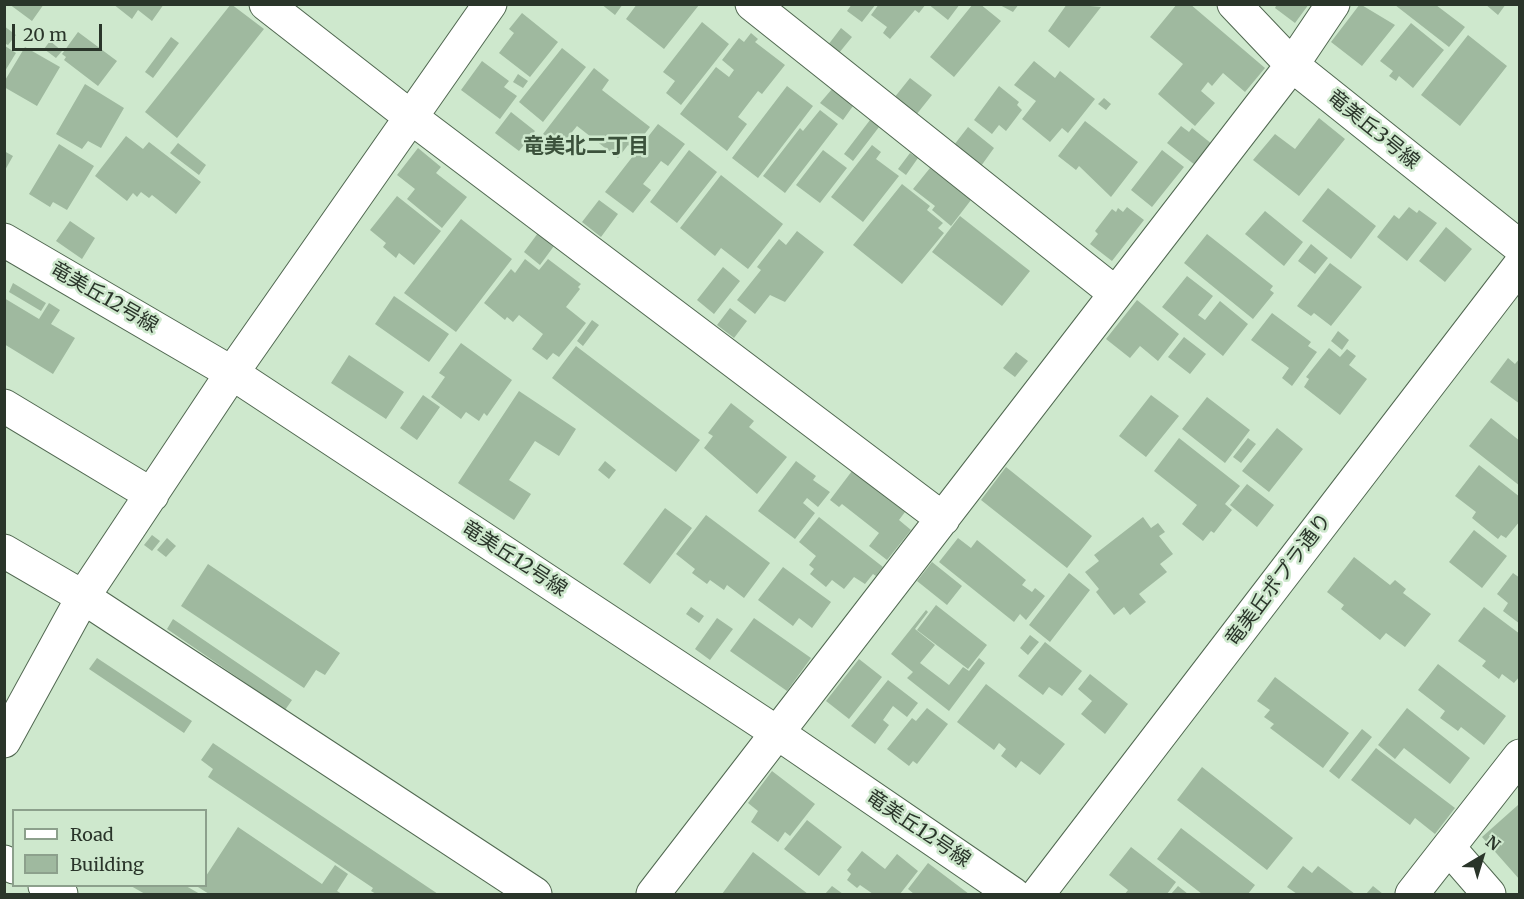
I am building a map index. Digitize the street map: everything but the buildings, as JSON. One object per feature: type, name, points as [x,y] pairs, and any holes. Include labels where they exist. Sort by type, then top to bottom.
[{"type":"street","points":[[266,4],[412,118],[943,519]]},
{"type":"street","points":[[4,741],[83,597],[232,373],[490,4]]},
{"type":"street","points":[[752,4],[1115,292]]},
{"type":"street","name":"竜美丘3号線","points":[[1234,4],[1293,65],[1520,247]]},
{"type":"street","points":[[653,894],[779,734],[1115,292],[1293,65],[1333,4]]},
{"type":"street","name":"竜美丘12号線","points":[[4,240],[232,373],[779,734],[1013,894]]},
{"type":"street","name":"竜美丘ポプラ通り","points":[[1038,894],[1520,265]]},
{"type":"street","points":[[4,406],[152,495]]},
{"type":"street","points":[[4,551],[83,597],[535,894]]},
{"type":"street","points":[[1412,894],[1520,756]]},
{"type":"street","points":[[1449,849],[1489,894]]},
{"type":"district","name":"竜美北二丁目","points":[[586,147]]}]
